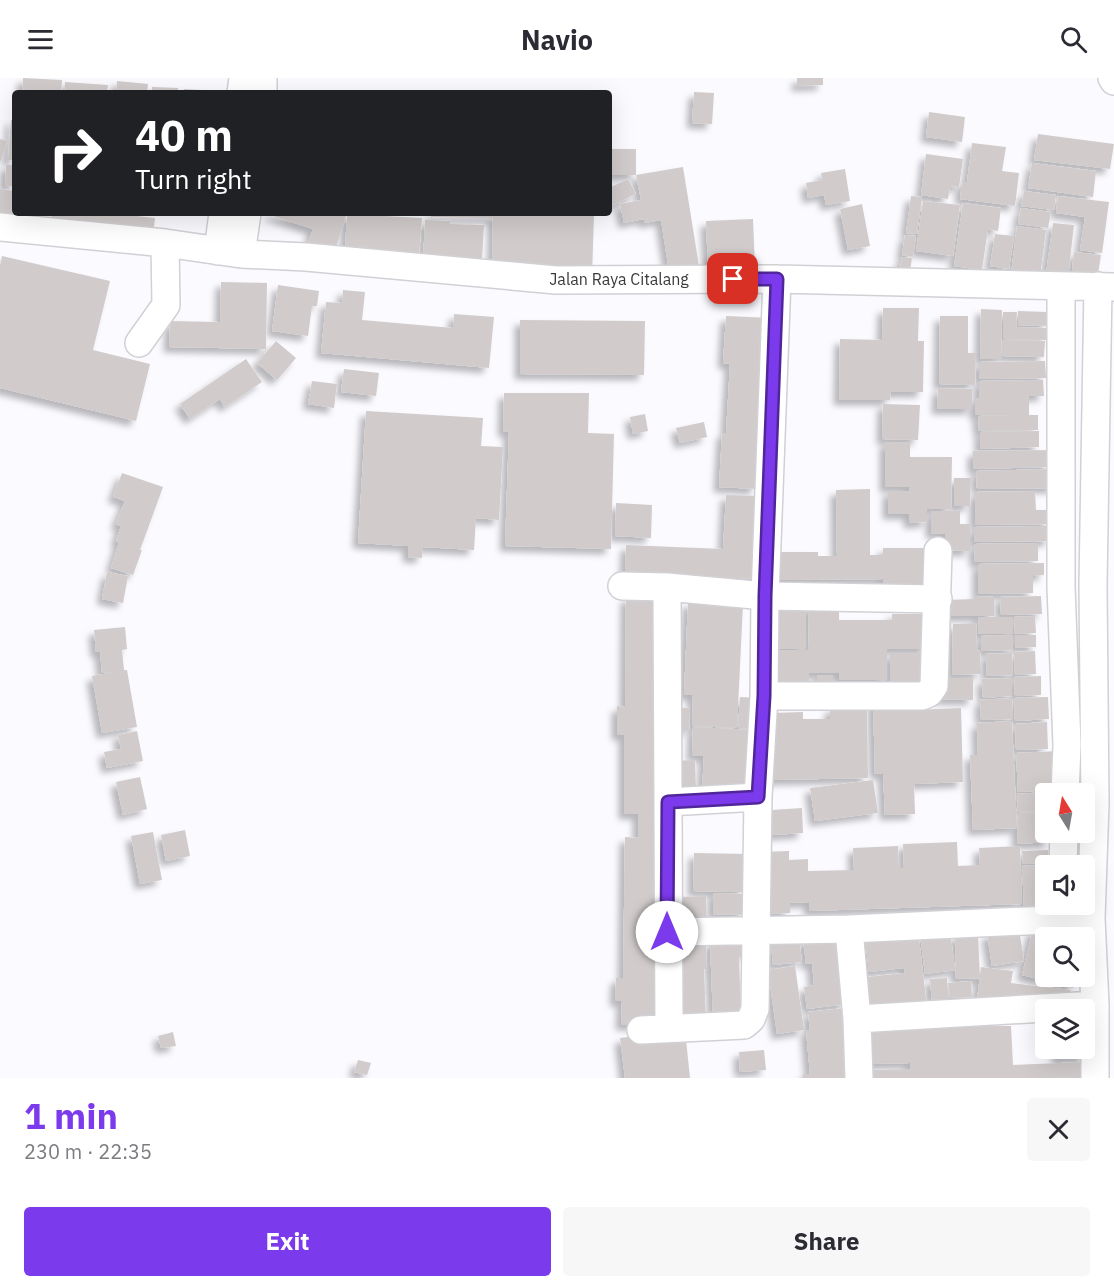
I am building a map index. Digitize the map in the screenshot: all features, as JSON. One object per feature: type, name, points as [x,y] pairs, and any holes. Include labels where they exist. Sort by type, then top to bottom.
[{"type":"street","points":[[224,216],[238,254]]},
{"type":"street","points":[[238,254],[246,216]]},
{"type":"street","name":"Jalan Raya Citalang","points":[[0,227],[165,243],[238,254],[306,257],[556,279],[777,279],[1106,286]]},
{"type":"street","points":[[139,343],[166,305],[165,243]]},
{"type":"street","points":[[641,1030],[744,1025],[751,1019],[755,1009],[758,797],[764,696],[765,596],[777,279]]},
{"type":"street","points":[[1061,286],[1061,587],[1067,744],[1065,783]]},
{"type":"street","points":[[1101,1072],[1095,1005],[1104,803],[1093,585],[1106,286]]},
{"type":"street","points":[[764,696],[921,696],[929,693],[934,686],[938,551]]},
{"type":"street","points":[[1061,587],[1093,585]]},
{"type":"street","points":[[622,586],[667,587],[765,596],[938,599]]},
{"type":"street","points":[[667,587],[669,1028]]},
{"type":"street","points":[[668,802],[758,797]]},
{"type":"street","points":[[667,932],[849,929],[1035,915]]},
{"type":"street","points":[[849,929],[857,1019],[859,1078]]},
{"type":"street","points":[[857,1019],[1035,1009]]},
{"type":"building","points":[[23,78],[62,80],[61,90],[22,90]]},
{"type":"building","points":[[797,78],[823,78],[823,85],[797,86]]},
{"type":"building","points":[[117,81],[148,84],[147,90],[116,90]]},
{"type":"building","points":[[65,82],[108,85],[107,90],[64,90]]},
{"type":"building","points":[[152,87],[178,88],[178,90],[152,90]]},
{"type":"building","points":[[694,92],[714,93],[712,124],[692,123]]},
{"type":"building","points":[[929,112],[965,117],[962,142],[926,137]]},
{"type":"building","points":[[11,120],[12,120],[12,160],[8,160]]},
{"type":"building","points":[[1038,134],[1114,144],[1110,169],[1034,160]]},
{"type":"building","points":[[0,139],[7,141],[1,161],[0,161]]},
{"type":"building","points":[[972,143],[1006,147],[1002,171],[1019,173],[1015,206],[960,199],[962,182],[967,182]]},
{"type":"building","points":[[612,149],[636,149],[636,175],[612,175]]},
{"type":"building","points":[[926,154],[963,159],[959,187],[950,186],[948,199],[921,195]]},
{"type":"building","points":[[1032,163],[1096,171],[1093,197],[1028,188]]},
{"type":"building","points":[[6,165],[12,165],[12,186],[5,186]]},
{"type":"building","points":[[683,167],[700,272],[670,277],[661,220],[644,223],[644,219],[624,223],[620,204],[641,200],[636,175]]},
{"type":"building","points":[[845,169],[850,201],[826,205],[824,195],[808,198],[806,183],[822,180],[821,173]]},
{"type":"building","points":[[628,179],[636,194],[612,206],[612,187]]},
{"type":"building","points":[[0,189],[12,191],[12,216],[33,216],[32,225],[0,222]]},
{"type":"building","points":[[1024,191],[1056,195],[1054,210],[1021,206]]},
{"type":"building","points":[[911,196],[922,197],[917,234],[906,233]]},
{"type":"building","points":[[1058,196],[1109,202],[1102,253],[1080,250],[1085,217],[1056,213]]},
{"type":"building","points":[[923,201],[960,205],[953,256],[916,251]]},
{"type":"building","points":[[963,203],[1001,208],[998,231],[988,229],[982,270],[954,266]]},
{"type":"building","points":[[862,204],[870,246],[848,250],[840,209]]},
{"type":"building","points":[[1021,208],[1051,212],[1048,228],[1018,224]]},
{"type":"building","points":[[52,216],[155,218],[153,235],[51,222]]},
{"type":"building","points":[[273,216],[346,216],[333,257],[306,249],[313,229]]},
{"type":"building","points":[[347,216],[422,218],[419,255],[345,250]]},
{"type":"building","points":[[594,216],[592,277],[492,268],[493,218],[431,217]]},
{"type":"building","points":[[753,219],[755,267],[708,269],[706,221]]},
{"type":"building","points":[[425,220],[450,221],[450,224],[484,225],[482,260],[423,263]]},
{"type":"building","points":[[1053,223],[1074,225],[1068,277],[1046,274]]},
{"type":"building","points":[[1017,226],[1046,230],[1040,277],[1011,274]]},
{"type":"building","points":[[995,234],[1014,236],[1009,269],[990,266]]},
{"type":"building","points":[[905,235],[916,236],[913,257],[902,255]]},
{"type":"building","points":[[1074,252],[1101,255],[1098,274],[1072,271]]},
{"type":"building","points":[[2,256],[110,281],[93,350],[150,364],[136,421],[0,388],[0,266]]},
{"type":"building","points":[[902,257],[912,258],[909,277],[899,276]]},
{"type":"building","points":[[221,282],[267,283],[266,349],[169,347],[170,321],[220,322]]},
{"type":"building","points":[[278,285],[319,291],[317,306],[312,306],[308,336],[272,331]]},
{"type":"building","points":[[343,290],[365,292],[362,320],[453,328],[454,314],[494,317],[489,368],[321,353],[326,302],[342,303]]},
{"type":"building","points":[[883,308],[919,308],[918,341],[924,341],[923,392],[891,392],[890,400],[839,400],[840,339],[882,340]]},
{"type":"building","points":[[981,309],[1002,310],[1001,359],[980,359]]},
{"type":"building","points":[[1018,311],[1048,312],[1048,326],[1018,325]]},
{"type":"building","points":[[1003,312],[1017,312],[1016,327],[1048,328],[1047,340],[1003,339]]},
{"type":"building","points":[[726,316],[772,318],[756,489],[719,487],[722,433],[726,433],[730,364],[723,363]]},
{"type":"building","points":[[940,316],[968,316],[968,353],[976,353],[975,385],[939,384]]},
{"type":"building","points":[[520,320],[645,321],[644,375],[520,374]]},
{"type":"building","points":[[1002,340],[1045,341],[1044,357],[1002,356]]},
{"type":"building","points":[[276,341],[296,358],[277,380],[257,363]]},
{"type":"building","points":[[246,359],[262,382],[225,407],[220,399],[190,419],[180,404]]},
{"type":"building","points":[[1045,361],[1046,378],[979,379],[979,362]]},
{"type":"building","points":[[344,369],[379,373],[376,396],[341,392]]},
{"type":"building","points":[[1043,380],[1044,396],[1029,396],[1029,415],[1038,415],[1038,430],[979,431],[978,416],[1020,415],[975,415],[975,398],[979,398],[979,381]]},
{"type":"building","points":[[312,381],[337,384],[334,408],[308,404]]},
{"type":"building","points":[[938,388],[972,389],[972,409],[937,409]]},
{"type":"building","points":[[504,393],[589,393],[588,433],[614,434],[611,549],[505,546],[509,431],[503,432]]},
{"type":"building","points":[[883,404],[920,405],[918,440],[882,439]]},
{"type":"building","points":[[366,411],[483,418],[481,446],[503,447],[499,520],[476,518],[474,550],[423,547],[422,558],[408,557],[408,546],[358,543]]},
{"type":"building","points":[[645,414],[648,431],[633,434],[630,417]]},
{"type":"building","points":[[704,422],[707,437],[680,443],[676,428]]},
{"type":"building","points":[[1039,431],[1039,447],[980,449],[980,432]]},
{"type":"building","points":[[885,442],[910,442],[910,457],[952,457],[951,509],[927,509],[927,522],[909,523],[909,514],[888,514],[888,491],[909,491],[909,487],[885,487]]},
{"type":"building","points":[[1050,450],[1050,467],[973,469],[973,451]]},
{"type":"building","points":[[1055,469],[1055,488],[977,489],[976,471]]},
{"type":"building","points":[[122,473],[163,487],[133,575],[111,568],[121,526],[116,524],[125,501],[113,497]]},
{"type":"building","points":[[954,478],[971,478],[970,506],[954,506]]},
{"type":"building","points":[[870,489],[870,555],[883,555],[883,548],[924,548],[924,586],[883,586],[883,579],[778,580],[777,552],[818,552],[818,556],[837,556],[836,490]]},
{"type":"building","points":[[1035,491],[1036,510],[1049,510],[1050,524],[975,525],[975,492]]},
{"type":"building","points":[[726,495],[764,496],[761,579],[625,573],[626,545],[723,549]]},
{"type":"building","points":[[616,503],[652,505],[651,538],[615,536]]},
{"type":"building","points":[[931,511],[960,511],[960,524],[970,524],[970,551],[945,550],[945,534],[931,533]]},
{"type":"building","points":[[1050,526],[1050,541],[974,542],[974,527]]},
{"type":"building","points":[[1038,543],[1038,561],[975,562],[974,544]]},
{"type":"building","points":[[1044,563],[1044,575],[1033,576],[1033,593],[978,594],[978,564]]},
{"type":"building","points":[[107,572],[128,576],[123,603],[102,599]]},
{"type":"building","points":[[974,596],[994,597],[994,616],[948,616],[947,600],[974,599]]},
{"type":"building","points":[[1041,596],[1042,614],[1001,615],[1000,597]]},
{"type":"building","points":[[626,597],[662,597],[662,1025],[621,1025],[622,1001],[615,1001],[616,978],[623,978],[625,837],[638,838],[638,814],[624,814],[624,735],[617,735],[617,706],[625,707]]},
{"type":"building","points":[[688,602],[743,604],[737,728],[692,726],[693,695],[684,695]]},
{"type":"building","points":[[769,605],[806,605],[806,649],[778,649],[779,644],[769,644]]},
{"type":"building","points":[[808,605],[839,605],[839,620],[892,620],[892,614],[927,614],[928,649],[887,649],[887,680],[839,680],[839,673],[809,673],[809,683],[776,683],[775,650],[809,650]]},
{"type":"building","points":[[1035,616],[1036,633],[1015,634],[1014,617]]},
{"type":"building","points":[[978,617],[1013,617],[1013,634],[978,634]]},
{"type":"building","points":[[976,623],[981,674],[952,675],[953,624]]},
{"type":"building","points":[[125,627],[127,649],[122,650],[124,670],[127,670],[137,727],[102,733],[92,676],[116,672],[102,673],[100,652],[96,652],[94,630]]},
{"type":"building","points":[[1013,635],[1013,650],[981,651],[981,636]]},
{"type":"building","points":[[1015,635],[1036,635],[1036,647],[1015,648]]},
{"type":"building","points":[[1035,651],[1036,674],[1015,675],[1014,652]]},
{"type":"building","points":[[890,653],[925,653],[925,685],[890,685]]},
{"type":"building","points":[[1012,653],[1013,675],[987,676],[986,654]]},
{"type":"building","points":[[817,675],[833,675],[833,691],[817,691]]},
{"type":"building","points":[[1041,676],[1041,695],[1015,696],[1014,677]]},
{"type":"building","points":[[939,678],[973,678],[973,700],[938,699]]},
{"type":"building","points":[[1012,678],[1012,696],[983,698],[982,679]]},
{"type":"building","points":[[740,697],[759,698],[757,729],[738,728]]},
{"type":"building","points":[[1048,697],[1049,719],[1015,721],[1014,698]]},
{"type":"building","points":[[911,698],[911,710],[961,708],[963,782],[914,784],[915,814],[885,815],[883,773],[875,774],[873,699]]},
{"type":"building","points":[[1012,698],[1013,719],[981,720],[980,700]]},
{"type":"building","points":[[670,707],[690,708],[689,730],[670,730]]},
{"type":"building","points":[[867,707],[868,778],[772,780],[771,713],[803,712],[803,719],[830,719],[830,708]]},
{"type":"building","points":[[1012,721],[1017,828],[973,830],[970,755],[978,755],[977,723]]},
{"type":"building","points":[[1047,722],[1048,749],[1016,750],[1015,724]]},
{"type":"building","points":[[693,727],[756,730],[753,792],[702,790],[704,756],[692,756]]},
{"type":"building","points":[[137,731],[143,761],[107,768],[104,752],[121,749],[118,735]]},
{"type":"building","points":[[1059,751],[1060,772],[1051,773],[1052,783],[1035,783],[1035,791],[1018,792],[1016,753]]},
{"type":"building","points":[[695,760],[696,790],[671,790],[670,761]]},
{"type":"building","points":[[140,777],[147,809],[123,815],[116,782]]},
{"type":"building","points":[[873,780],[878,813],[815,821],[810,788]]},
{"type":"building","points":[[1035,793],[1035,811],[1018,812],[1017,794]]},
{"type":"building","points":[[802,808],[803,833],[773,835],[772,810]]},
{"type":"building","points":[[1035,812],[1035,843],[1017,844],[1018,813]]},
{"type":"building","points":[[185,830],[190,856],[166,861],[161,835]]},
{"type":"building","points":[[153,832],[162,880],[140,884],[131,836]]},
{"type":"building","points":[[957,842],[958,866],[980,865],[979,848],[1020,846],[1022,904],[809,911],[809,902],[790,903],[790,913],[762,914],[760,852],[789,851],[789,860],[808,859],[808,871],[854,870],[853,848],[898,846],[899,868],[904,868],[903,844]]},
{"type":"building","points":[[1048,850],[1048,855],[1035,855],[1035,864],[1023,864],[1022,851]]},
{"type":"building","points":[[694,853],[746,854],[745,892],[693,891]]},
{"type":"building","points":[[1035,865],[1035,906],[1024,906],[1022,866]]},
{"type":"building","points":[[713,893],[745,894],[744,915],[713,914]]},
{"type":"building","points":[[706,896],[707,923],[676,924],[675,897]]},
{"type":"building","points":[[1033,928],[1035,928],[1035,978],[1022,975]]},
{"type":"building","points":[[1019,929],[1024,961],[992,966],[987,934]]},
{"type":"building","points":[[950,930],[955,970],[925,974],[920,934]]},
{"type":"building","points":[[798,931],[802,962],[773,965],[770,934]]},
{"type":"building","points":[[900,933],[901,941],[919,939],[927,1007],[871,1013],[867,977],[905,973],[904,968],[869,972],[865,937]]},
{"type":"building","points":[[839,934],[847,1004],[807,1009],[804,987],[814,985],[812,963],[806,964],[803,939]]},
{"type":"building","points":[[978,934],[980,978],[956,979],[955,935]]},
{"type":"building","points":[[749,939],[749,954],[739,954],[741,1018],[713,1019],[710,941]]},
{"type":"building","points":[[706,942],[707,970],[704,969],[706,1021],[672,1022],[669,943]]},
{"type":"building","points":[[795,966],[804,1030],[777,1034],[768,970]]},
{"type":"building","points":[[981,967],[1013,971],[1011,983],[1070,990],[1069,999],[1035,999],[1035,1003],[977,1000]]},
{"type":"building","points":[[947,978],[949,1002],[932,1004],[930,979]]},
{"type":"building","points":[[971,981],[972,997],[950,998],[948,983]]},
{"type":"building","points":[[845,1008],[852,1078],[803,1078],[803,1074],[810,1074],[806,1030],[810,1030],[808,1012]]},
{"type":"building","points":[[991,1015],[991,1026],[1011,1026],[1013,1065],[1084,1062],[1085,1078],[867,1078],[866,1070],[910,1069],[910,1063],[870,1064],[868,1022],[969,1027],[969,1016]]},
{"type":"building","points":[[685,1030],[690,1078],[625,1078],[620,1038]]},
{"type":"building","points":[[173,1032],[176,1046],[161,1048],[158,1036]]},
{"type":"building","points":[[764,1050],[766,1070],[740,1072],[739,1052]]},
{"type":"building","points":[[358,1060],[371,1063],[367,1075],[354,1072]]},
{"type":"route","points":[[667,932],[668,802],[758,797],[764,696],[765,596],[777,279],[733,279]]}]
